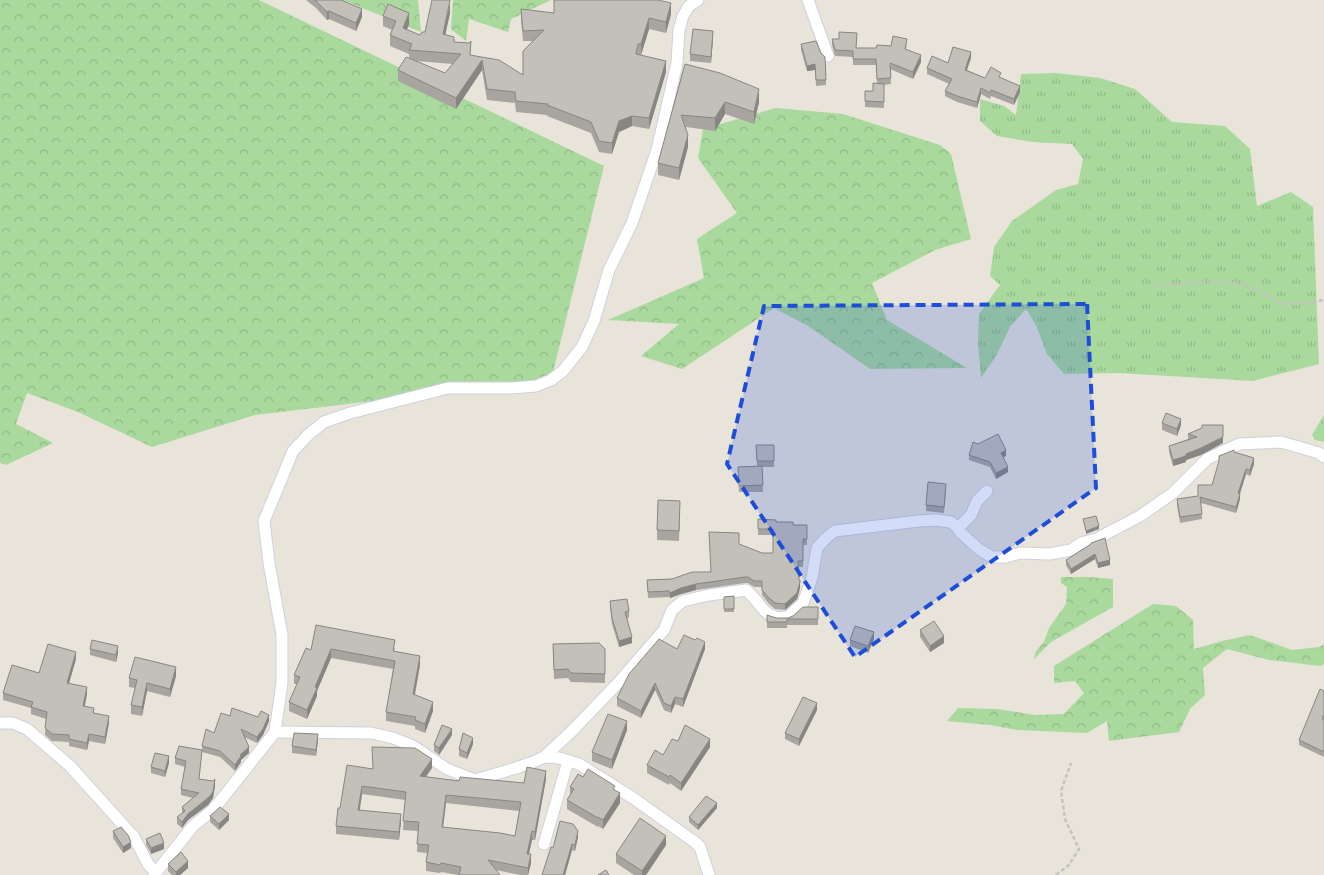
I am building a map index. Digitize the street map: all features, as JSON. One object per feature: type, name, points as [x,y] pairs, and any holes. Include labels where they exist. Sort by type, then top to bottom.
[{"type":"street","points":[[0,722],[13,723],[27,729],[70,766],[134,837],[141,853],[155,874],[193,826],[213,810],[275,732],[282,683],[282,635],[269,563],[264,521],[293,451],[324,422],[350,412],[448,388],[536,386],[551,380],[563,371],[582,347],[594,321],[609,270],[632,223],[657,150],[677,63],[679,30],[683,16],[688,6],[698,0]]},
{"type":"street","points":[[808,0],[828,56]]},
{"type":"street","points":[[275,732],[371,733],[393,738],[413,746],[447,770],[475,780],[516,768],[544,757],[618,683],[664,630],[672,610],[683,601],[746,590],[751,593],[766,612],[774,617],[788,617],[803,603],[812,578],[817,548],[836,531],[936,520],[951,522],[980,550],[992,557],[1006,557],[1020,553],[1050,554],[1071,550],[1140,516],[1173,493],[1207,458],[1240,444],[1281,442],[1324,457]]},
{"type":"street","points":[[958,528],[972,515],[977,502],[987,491]]},
{"type":"street","points":[[544,757],[559,758],[579,764],[633,798],[696,842],[700,847],[709,875]]},
{"type":"street","points":[[544,844],[568,761]]},
{"type":"path","points":[[1155,285],[1209,282],[1238,283],[1283,304],[1324,300]]},
{"type":"path","points":[[1056,875],[1069,865],[1079,849],[1065,819],[1063,802],[1060,795],[1071,763]]},
{"type":"highlighted area","points":[[1087,304],[1096,488],[855,657],[727,464],[764,306]]},
{"type":"green space","points":[[0,0],[259,0],[604,166],[551,380],[255,415],[152,447],[78,412],[27,393],[16,424],[53,443],[6,465],[0,463]]},
{"type":"green space","points":[[343,0],[418,0],[421,32]]},
{"type":"green space","points":[[453,0],[551,0],[511,19],[508,32],[469,19],[466,41],[451,29]]},
{"type":"green space","points":[[1056,73],[1100,78],[1135,89],[1172,122],[1225,126],[1250,149],[1257,206],[1291,192],[1313,207],[1319,364],[1253,381],[1119,373],[1064,374],[1047,354],[1036,325],[1026,309],[1010,327],[996,356],[981,378],[978,343],[979,314],[1000,285],[990,276],[994,247],[1012,221],[1056,190],[1078,184],[1083,159],[1072,144],[1033,142],[997,136],[980,121],[980,99],[1004,106],[1016,115],[1021,74]]},
{"type":"green space","points":[[776,108],[843,114],[940,145],[951,154],[971,239],[935,250],[872,283],[887,320],[967,368],[870,369],[808,326],[774,308],[682,369],[641,356],[679,324],[608,320],[704,278],[697,239],[737,213],[698,158],[703,129]]},
{"type":"green space","points":[[1324,415],[1324,442],[1315,440],[1312,435]]},
{"type":"green space","points":[[1061,577],[1113,579],[1113,607],[1051,642],[1034,659],[1036,651],[1044,642],[1049,628],[1066,604],[1067,587],[1061,583]]},
{"type":"green space","points":[[1153,604],[1176,606],[1193,620],[1194,649],[1250,635],[1292,650],[1319,647],[1324,644],[1324,664],[1320,666],[1269,660],[1227,649],[1203,668],[1205,695],[1190,709],[1179,732],[1109,741],[1107,721],[1087,733],[1017,730],[990,725],[947,721],[958,708],[997,709],[1035,715],[1064,714],[1084,693],[1075,681],[1054,683],[1054,666]]},
{"type":"building","points":[[315,0],[341,0],[362,9],[356,23],[329,11],[327,12]]},
{"type":"building","points":[[432,0],[450,0],[443,34],[454,37],[454,42],[469,43],[471,41],[470,55],[499,60],[523,75],[523,51],[544,30],[523,31],[521,9],[554,13],[554,0],[658,0],[671,3],[666,22],[649,18],[641,44],[638,44],[636,54],[666,61],[649,118],[632,116],[619,121],[612,143],[599,141],[591,122],[548,104],[516,101],[515,92],[487,89],[482,60],[456,98],[398,70],[406,57],[445,73],[461,54],[409,50],[412,44],[390,35],[396,21],[383,16],[388,4],[409,13],[403,28],[420,35],[422,32],[425,32]]},
{"type":"building","points":[[693,29],[713,31],[711,57],[690,54]]},
{"type":"building","points":[[839,32],[857,33],[856,48],[876,48],[877,45],[891,46],[893,36],[907,39],[905,49],[921,55],[913,72],[890,63],[891,78],[877,79],[876,59],[853,59],[853,51],[835,50],[832,39],[839,39]]},
{"type":"building","points":[[816,41],[821,53],[825,57],[826,80],[816,80],[815,64],[807,66],[801,44]]},
{"type":"building","points":[[953,47],[971,52],[965,70],[985,78],[991,67],[1001,73],[999,77],[1020,86],[1014,99],[991,90],[990,93],[981,88],[977,102],[945,91],[952,79],[927,68],[932,56],[948,63]]},
{"type":"building","points":[[685,64],[720,73],[759,89],[754,112],[725,102],[715,118],[681,115],[688,135],[679,168],[658,163]]},
{"type":"building","points":[[873,83],[884,84],[884,102],[865,101],[865,91],[873,91]]},
{"type":"building","points":[[1166,413],[1181,419],[1177,429],[1162,423]]},
{"type":"building","points":[[1202,425],[1223,425],[1223,437],[1186,454],[1186,456],[1173,460],[1169,446],[1197,437],[1188,434],[1202,428]]},
{"type":"building","points":[[998,434],[1006,450],[1001,453],[1008,467],[996,473],[990,462],[969,455],[973,442],[978,444]]},
{"type":"building","points":[[756,445],[774,445],[774,461],[757,461]]},
{"type":"building","points":[[1234,450],[1234,452],[1254,458],[1250,470],[1246,469],[1238,493],[1240,494],[1236,507],[1200,497],[1202,514],[1180,517],[1177,499],[1198,496],[1198,485],[1212,485],[1219,456]]},
{"type":"building","points":[[762,466],[763,485],[739,486],[738,467]]},
{"type":"building","points":[[928,482],[946,484],[944,507],[926,505]]},
{"type":"building","points":[[658,500],[680,501],[679,531],[657,530]]},
{"type":"building","points":[[1096,516],[1099,526],[1086,531],[1083,519]]},
{"type":"building","points":[[758,519],[793,522],[793,525],[807,525],[807,539],[803,539],[803,561],[798,561],[800,582],[797,593],[785,604],[775,603],[762,590],[762,581],[754,581],[748,577],[696,584],[670,593],[669,591],[648,592],[647,580],[672,579],[692,572],[711,572],[709,532],[739,533],[739,544],[762,553],[773,553],[773,529],[758,529]]},
{"type":"building","points":[[1105,538],[1110,560],[1098,563],[1095,554],[1071,569],[1066,560],[1091,543]]},
{"type":"building","points":[[734,596],[734,609],[724,609],[724,597]]},
{"type":"building","points":[[627,599],[629,611],[625,612],[632,637],[619,641],[612,618],[610,601]]},
{"type":"building","points":[[803,607],[818,607],[818,619],[787,619],[787,622],[767,622],[767,615],[776,618],[788,618]]},
{"type":"building","points":[[934,621],[944,636],[930,646],[920,630]]},
{"type":"building","points":[[316,625],[395,640],[393,651],[420,656],[413,694],[433,702],[425,724],[415,720],[416,717],[386,712],[395,661],[331,649],[307,710],[289,702],[300,677],[294,675],[306,648],[311,650]]},
{"type":"building","points":[[855,626],[874,632],[868,646],[850,640]]},
{"type":"building","points":[[684,635],[705,642],[683,699],[675,697],[671,706],[664,703],[655,683],[641,711],[617,698],[629,674],[659,639],[677,649]]},
{"type":"building","points":[[92,640],[118,646],[116,655],[90,649]]},
{"type":"building","points":[[599,643],[605,649],[605,674],[571,673],[568,669],[554,670],[553,644]]},
{"type":"building","points":[[48,644],[76,652],[67,683],[87,687],[83,706],[94,708],[93,713],[109,716],[105,737],[89,734],[87,743],[69,739],[69,735],[52,734],[45,728],[47,712],[31,707],[33,702],[3,693],[12,665],[39,673]]},
{"type":"building","points":[[135,657],[176,667],[170,689],[147,683],[142,707],[131,705],[137,680],[129,678]]},
{"type":"building","points":[[1320,689],[1324,691],[1324,714],[1322,719],[1324,720],[1324,752],[1299,740]]},
{"type":"building","points":[[803,697],[817,703],[799,739],[785,733]]},
{"type":"building","points":[[232,708],[258,717],[261,711],[269,715],[257,737],[241,729],[249,747],[240,755],[235,765],[220,751],[202,746],[206,729],[214,733],[221,713],[230,716]]},
{"type":"building","points":[[608,714],[627,721],[612,760],[592,752]]},
{"type":"building","points":[[442,725],[452,729],[439,748],[434,745]]},
{"type":"building","points":[[685,725],[710,739],[681,783],[670,775],[669,777],[647,765],[655,750],[663,755],[672,739],[678,741]]},
{"type":"building","points":[[294,733],[318,734],[316,750],[292,746]]},
{"type":"building","points":[[463,733],[473,738],[467,753],[459,749]]},
{"type":"building","points":[[179,746],[202,750],[199,779],[213,781],[215,779],[213,792],[188,814],[182,822],[177,817],[185,811],[182,807],[199,793],[181,789],[186,761],[175,758]]},
{"type":"building","points":[[372,747],[415,748],[432,759],[420,776],[459,781],[460,777],[524,783],[527,767],[546,771],[535,832],[532,831],[527,854],[531,854],[528,868],[488,860],[500,875],[459,875],[461,867],[426,862],[429,845],[417,844],[419,822],[403,821],[406,792],[362,786],[358,810],[401,814],[399,832],[336,826],[347,765],[373,769]],"holes":[[[446,795],[521,802],[515,836],[442,827]]]},
{"type":"building","points":[[155,753],[169,756],[165,771],[151,767]]},
{"type":"building","points":[[588,769],[615,786],[613,789],[620,793],[603,820],[567,800],[574,789],[570,787],[578,774],[583,777]]},
{"type":"building","points":[[706,796],[717,803],[698,825],[689,817]]},
{"type":"building","points":[[220,807],[229,814],[219,824],[210,816]]},
{"type":"building","points":[[640,818],[666,836],[642,871],[616,854]]},
{"type":"building","points":[[560,821],[573,824],[578,831],[575,845],[572,844],[563,875],[542,875],[551,847],[553,848]]},
{"type":"building","points":[[121,827],[131,842],[123,847],[113,831]]},
{"type":"building","points":[[160,833],[164,843],[151,848],[146,839]]},
{"type":"building","points":[[181,852],[188,861],[176,872],[168,864]]},
{"type":"building","points":[[606,870],[609,875],[598,875]]}]
